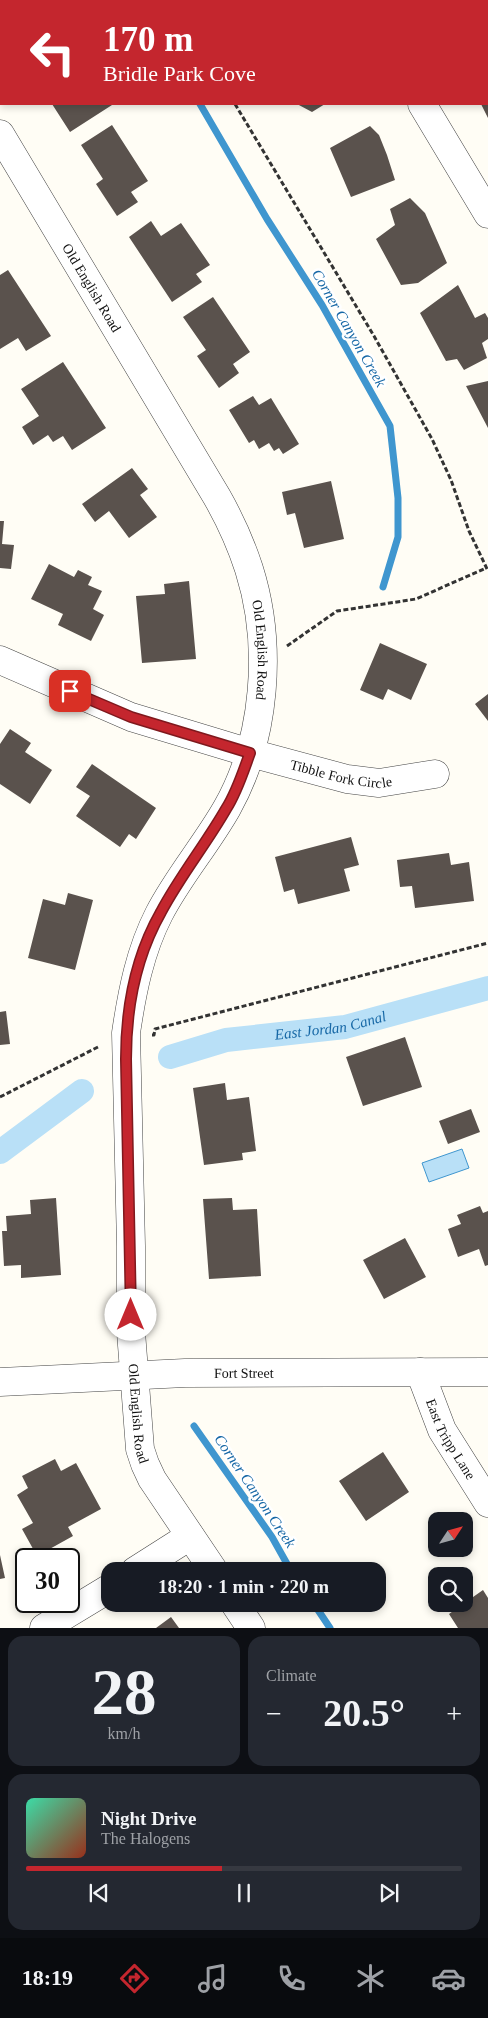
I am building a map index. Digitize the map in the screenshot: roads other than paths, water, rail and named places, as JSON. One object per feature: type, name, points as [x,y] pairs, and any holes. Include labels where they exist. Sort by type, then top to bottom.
[{"type":"street","points":[[423,105],[488,214]]},
{"type":"street","name":"Old English Road","points":[[0,134],[230,520],[241,545],[254,589],[260,624],[262,681],[250,753],[228,807],[160,913],[140,962],[130,1000],[126,1033],[133,1374],[140,1449],[145,1464],[208,1562]]},
{"type":"street","name":"Tibble Fork Circle","points":[[0,660],[131,717],[250,753],[363,782],[394,782],[435,774]]},
{"type":"street","name":"Fort Street","points":[[0,1382],[185,1372],[488,1372]]},
{"type":"street","name":"East Tripp Lane","points":[[420,1372],[442,1430],[488,1503]]},
{"type":"street","points":[[149,1562],[190,1536]]},
{"type":"street","points":[[44,1628],[101,1593]]},
{"type":"street","points":[[240,1612],[251,1628]]},
{"type":"water","points":[[462,1149],[469,1168],[429,1182],[422,1163]]},
{"type":"waterway","name":"Corner Canyon Creek","points":[[201,105],[267,219],[322,305],[390,426],[398,498],[398,537],[383,587]]},
{"type":"waterway","name":"East Jordan Canal","points":[[170,1057],[226,1040],[345,1027],[488,988]]},
{"type":"waterway","name":"East Jordan Canal","points":[[0,1152],[82,1091]]},
{"type":"waterway","name":"Corner Canyon Creek","points":[[194,1426],[272,1537],[286,1562]]},
{"type":"waterway","name":"Corner Canyon Creek","points":[[319,1612],[330,1628]]}]
